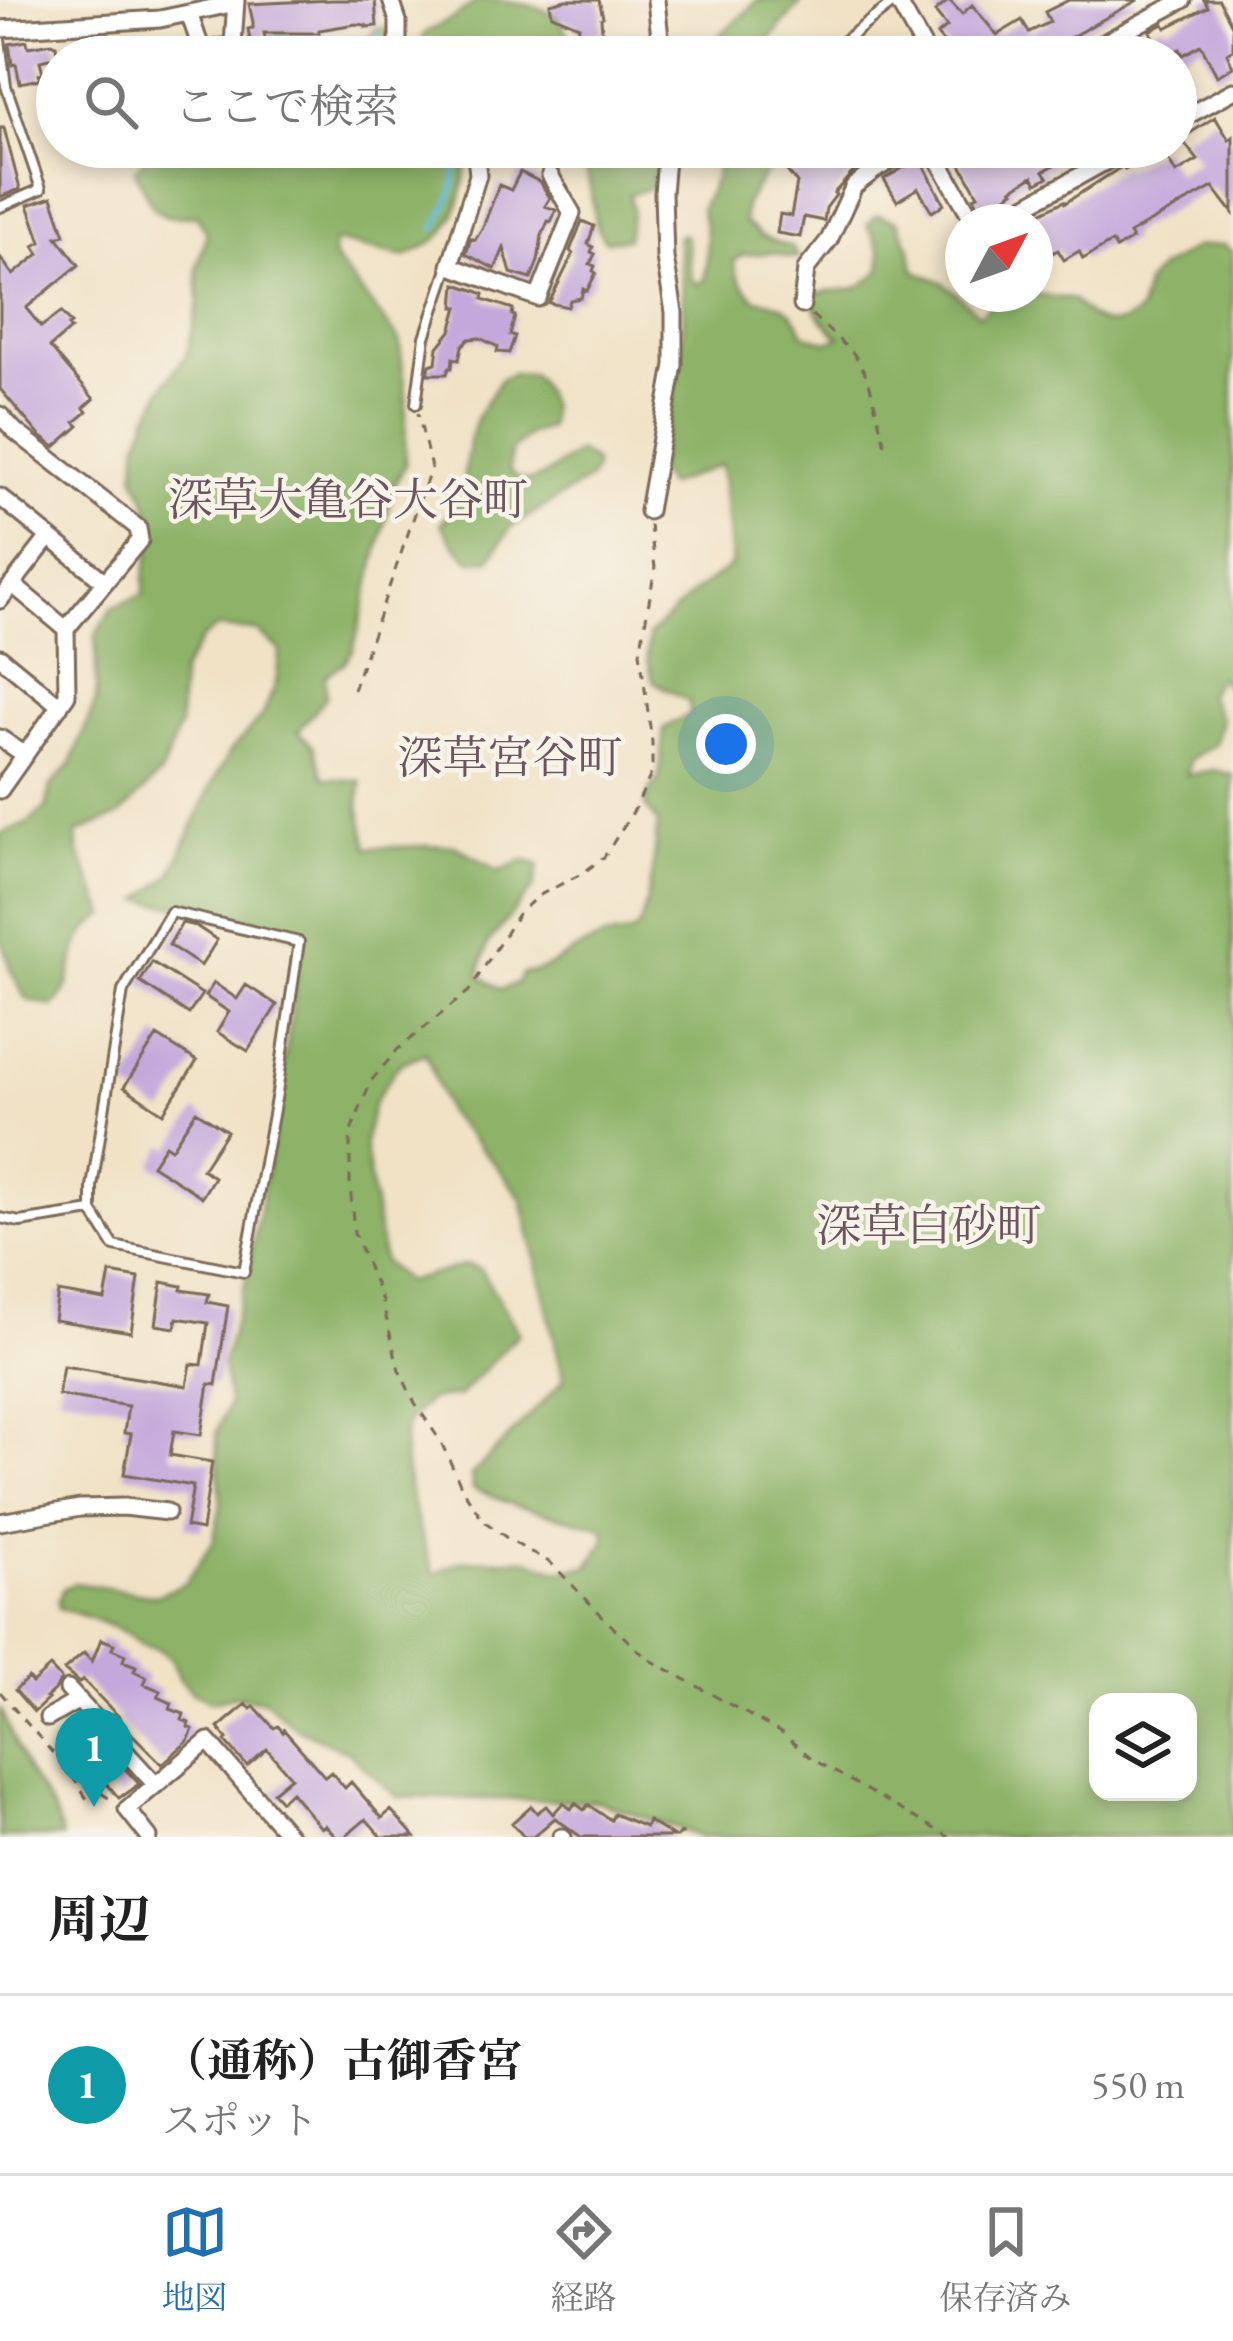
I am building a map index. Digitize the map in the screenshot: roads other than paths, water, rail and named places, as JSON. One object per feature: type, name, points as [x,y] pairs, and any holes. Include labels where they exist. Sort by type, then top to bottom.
[{"type":"street","points":[[392,0],[398,36]]},
{"type":"street","points":[[656,0],[660,36]]},
{"type":"street","points":[[897,0],[917,36]]},
{"type":"street","points":[[1120,36],[1183,0]]},
{"type":"street","points":[[0,29],[160,19],[236,2],[234,36]]},
{"type":"street","points":[[189,13],[197,36]]},
{"type":"street","points":[[1197,111],[1233,91]]},
{"type":"street","points":[[477,168],[449,266],[538,298],[572,214],[550,175]]},
{"type":"street","points":[[648,511],[674,364],[674,312],[665,258],[665,168]]},
{"type":"street","points":[[802,305],[806,269],[829,240],[854,186],[877,168]]},
{"type":"street","points":[[943,168],[964,204]]},
{"type":"street","points":[[1029,204],[1094,168]]},
{"type":"street","points":[[0,415],[138,528],[140,540],[66,629],[67,695],[0,790]]},
{"type":"street","points":[[0,497],[105,582]]},
{"type":"street","points":[[0,600],[49,536]]},
{"type":"street","points":[[12,584],[66,629]]},
{"type":"street","points":[[0,657],[60,706]]},
{"type":"street","points":[[0,738],[25,755]]},
{"type":"street","points":[[0,1522],[80,1508],[167,1512]]},
{"type":"street","points":[[48,1718],[74,1694],[156,1785]]},
{"type":"street","points":[[149,1837],[127,1809],[208,1741],[290,1837]]},
{"type":"lane","points":[[850,36],[897,0]]},
{"type":"lane","points":[[0,40],[6,86],[41,189],[0,207]]},
{"type":"lane","points":[[416,404],[424,337],[449,266]]},
{"type":"lane","points":[[170,912],[299,942],[278,1093],[244,1272],[114,1246],[92,1211],[123,991],[170,912]]},
{"type":"lane","points":[[0,1218],[20,1222],[92,1211]]},
{"type":"waterway","points":[[435,230],[450,200],[456,168]]},
{"type":"place","name":"（通称）古御香宮","points":[[94,1807]]},
{"type":"district","name":"深草大亀谷大谷町","points":[[348,499]]},
{"type":"district","name":"深草宮谷町","points":[[510,757]]},
{"type":"district","name":"深草白砂町","points":[[929,1225]]}]
